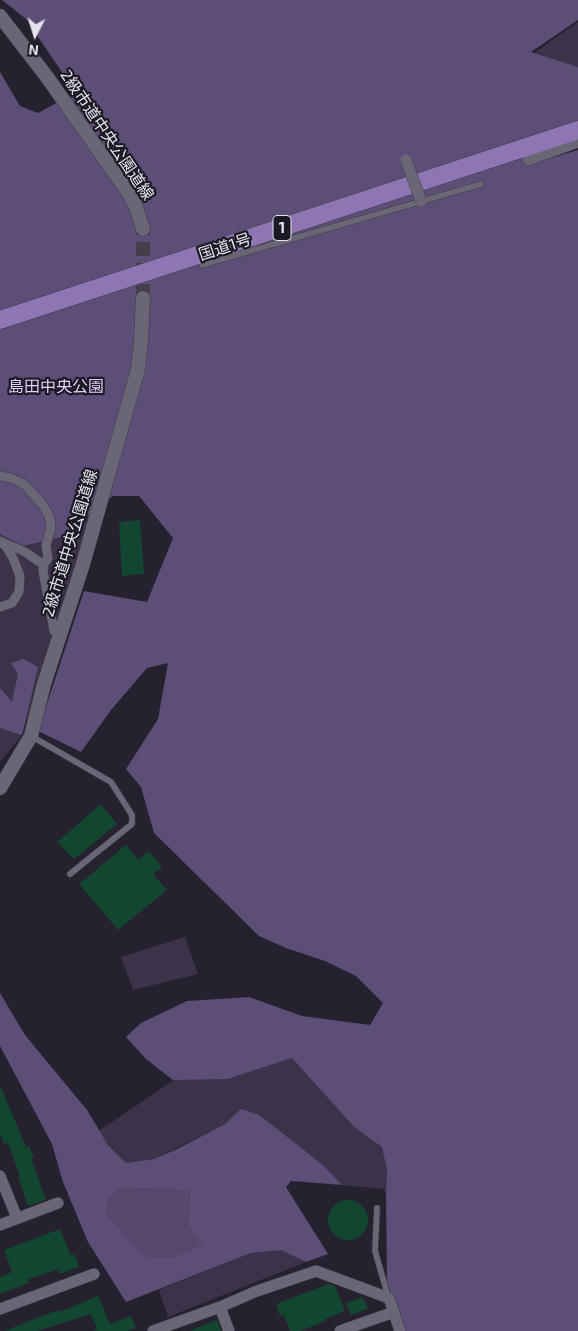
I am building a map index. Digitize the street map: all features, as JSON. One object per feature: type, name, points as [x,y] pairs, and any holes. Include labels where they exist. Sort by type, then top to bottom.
[{"type":"highway","name":"国道1号","points":[[0,320],[575,134]]},
{"type":"street","name":"2級市道中央公園道線","points":[[0,16],[47,77],[128,192],[143,229]]},
{"type":"street","points":[[528,160],[575,134]]},
{"type":"street","points":[[406,160],[421,201]]},
{"type":"street","name":"2級市道中央公園道線","points":[[0,788],[31,736],[44,684],[83,564],[138,369],[143,298]]},
{"type":"street","points":[[0,476],[11,478],[24,484],[43,505],[49,516],[51,527],[46,546],[48,558],[44,564],[43,571],[54,631]]},
{"type":"street","points":[[0,542],[26,552],[38,562],[44,564]]},
{"type":"street","points":[[0,542],[13,558],[20,576],[19,592],[12,603],[0,607]]},
{"type":"street","points":[[0,1176],[17,1218]]},
{"type":"street","points":[[0,1225],[58,1203]]},
{"type":"street","points":[[153,1331],[220,1307],[257,1291],[316,1271],[389,1298],[400,1331]]},
{"type":"street","points":[[0,1309],[94,1274]]},
{"type":"street","points":[[220,1307],[228,1331]]},
{"type":"street","points":[[340,1331],[394,1312]]},
{"type":"lane","points":[[202,265],[481,184]]},
{"type":"lane","points":[[31,736],[111,782],[132,814],[132,824],[70,874]]},
{"type":"lane","points":[[377,1208],[375,1251],[389,1298]]},
{"type":"shaded area","points":[[578,22],[578,67],[534,53]]},
{"type":"shaded area","name":"島田中央公園","points":[[0,341],[93,510],[22,735],[0,762]]},
{"type":"shaded area","points":[[185,937],[198,974],[133,990],[121,957]]},
{"type":"shaded area","points":[[292,1058],[352,1125],[383,1147],[387,1170],[386,1194],[384,1189],[342,1185],[323,1165],[241,1110],[225,1124],[154,1159],[126,1163],[106,1142],[99,1131],[175,1079],[228,1079]]},
{"type":"shaded area","points":[[120,1187],[190,1190],[189,1227],[205,1244],[172,1258],[148,1258],[132,1244],[106,1214],[108,1197]]},
{"type":"shaded area","points":[[281,1249],[306,1262],[168,1317],[159,1290],[251,1253]]},
{"type":"green space","points":[[2,0],[578,0],[578,20],[531,52],[578,67],[578,126],[527,165],[578,150],[578,1331],[404,1331],[387,1282],[387,1170],[382,1147],[354,1127],[292,1058],[228,1079],[173,1080],[146,1059],[126,1037],[141,1023],[187,1001],[249,997],[302,1016],[370,1025],[383,1003],[356,976],[325,961],[286,948],[259,936],[154,833],[141,787],[126,769],[158,719],[168,663],[147,668],[111,710],[81,752],[38,731],[84,591],[147,602],[173,538],[139,496],[113,496],[61,537],[23,546],[0,534],[0,72],[20,106],[38,113],[71,95],[74,90],[26,19]]},
{"type":"green space","points":[[24,659],[38,667],[22,735],[0,728],[0,688],[12,702],[18,674],[11,663]]},
{"type":"green space","points":[[0,993],[25,1035],[87,1110],[108,1145],[126,1163],[154,1159],[177,1149],[225,1124],[241,1109],[259,1115],[323,1165],[342,1185],[291,1181],[286,1187],[328,1254],[306,1262],[281,1250],[251,1253],[126,1302],[88,1242],[63,1182],[52,1144],[0,1046]]},
{"type":"building","points":[[140,520],[144,574],[122,576],[119,522]]},
{"type":"building","points":[[101,804],[117,824],[74,859],[57,842]]},
{"type":"building","points":[[126,845],[138,860],[149,851],[162,867],[153,874],[167,890],[118,930],[79,884]]},
{"type":"building","points":[[0,1085],[26,1147],[29,1146],[34,1157],[31,1158],[46,1200],[28,1206],[8,1143],[4,1144],[0,1134]]},
{"type":"building","points":[[348,1200],[362,1206],[368,1220],[362,1234],[348,1240],[334,1234],[328,1220],[334,1206]]},
{"type":"building","points":[[60,1229],[71,1256],[75,1254],[79,1267],[60,1274],[58,1269],[27,1280],[29,1283],[0,1294],[0,1277],[12,1272],[4,1250]]},
{"type":"building","points":[[329,1284],[335,1286],[345,1311],[300,1331],[290,1331],[284,1315],[280,1316],[276,1304]]},
{"type":"building","points":[[98,1296],[110,1324],[131,1316],[136,1328],[127,1331],[93,1331],[97,1329],[91,1314],[37,1331],[5,1331],[59,1310],[60,1312]]},
{"type":"building","points":[[363,1297],[368,1309],[351,1315],[346,1303]]},
{"type":"building","points":[[217,1320],[221,1331],[191,1330]]},
{"type":"tunnel","points":[[143,229],[143,298]]}]
